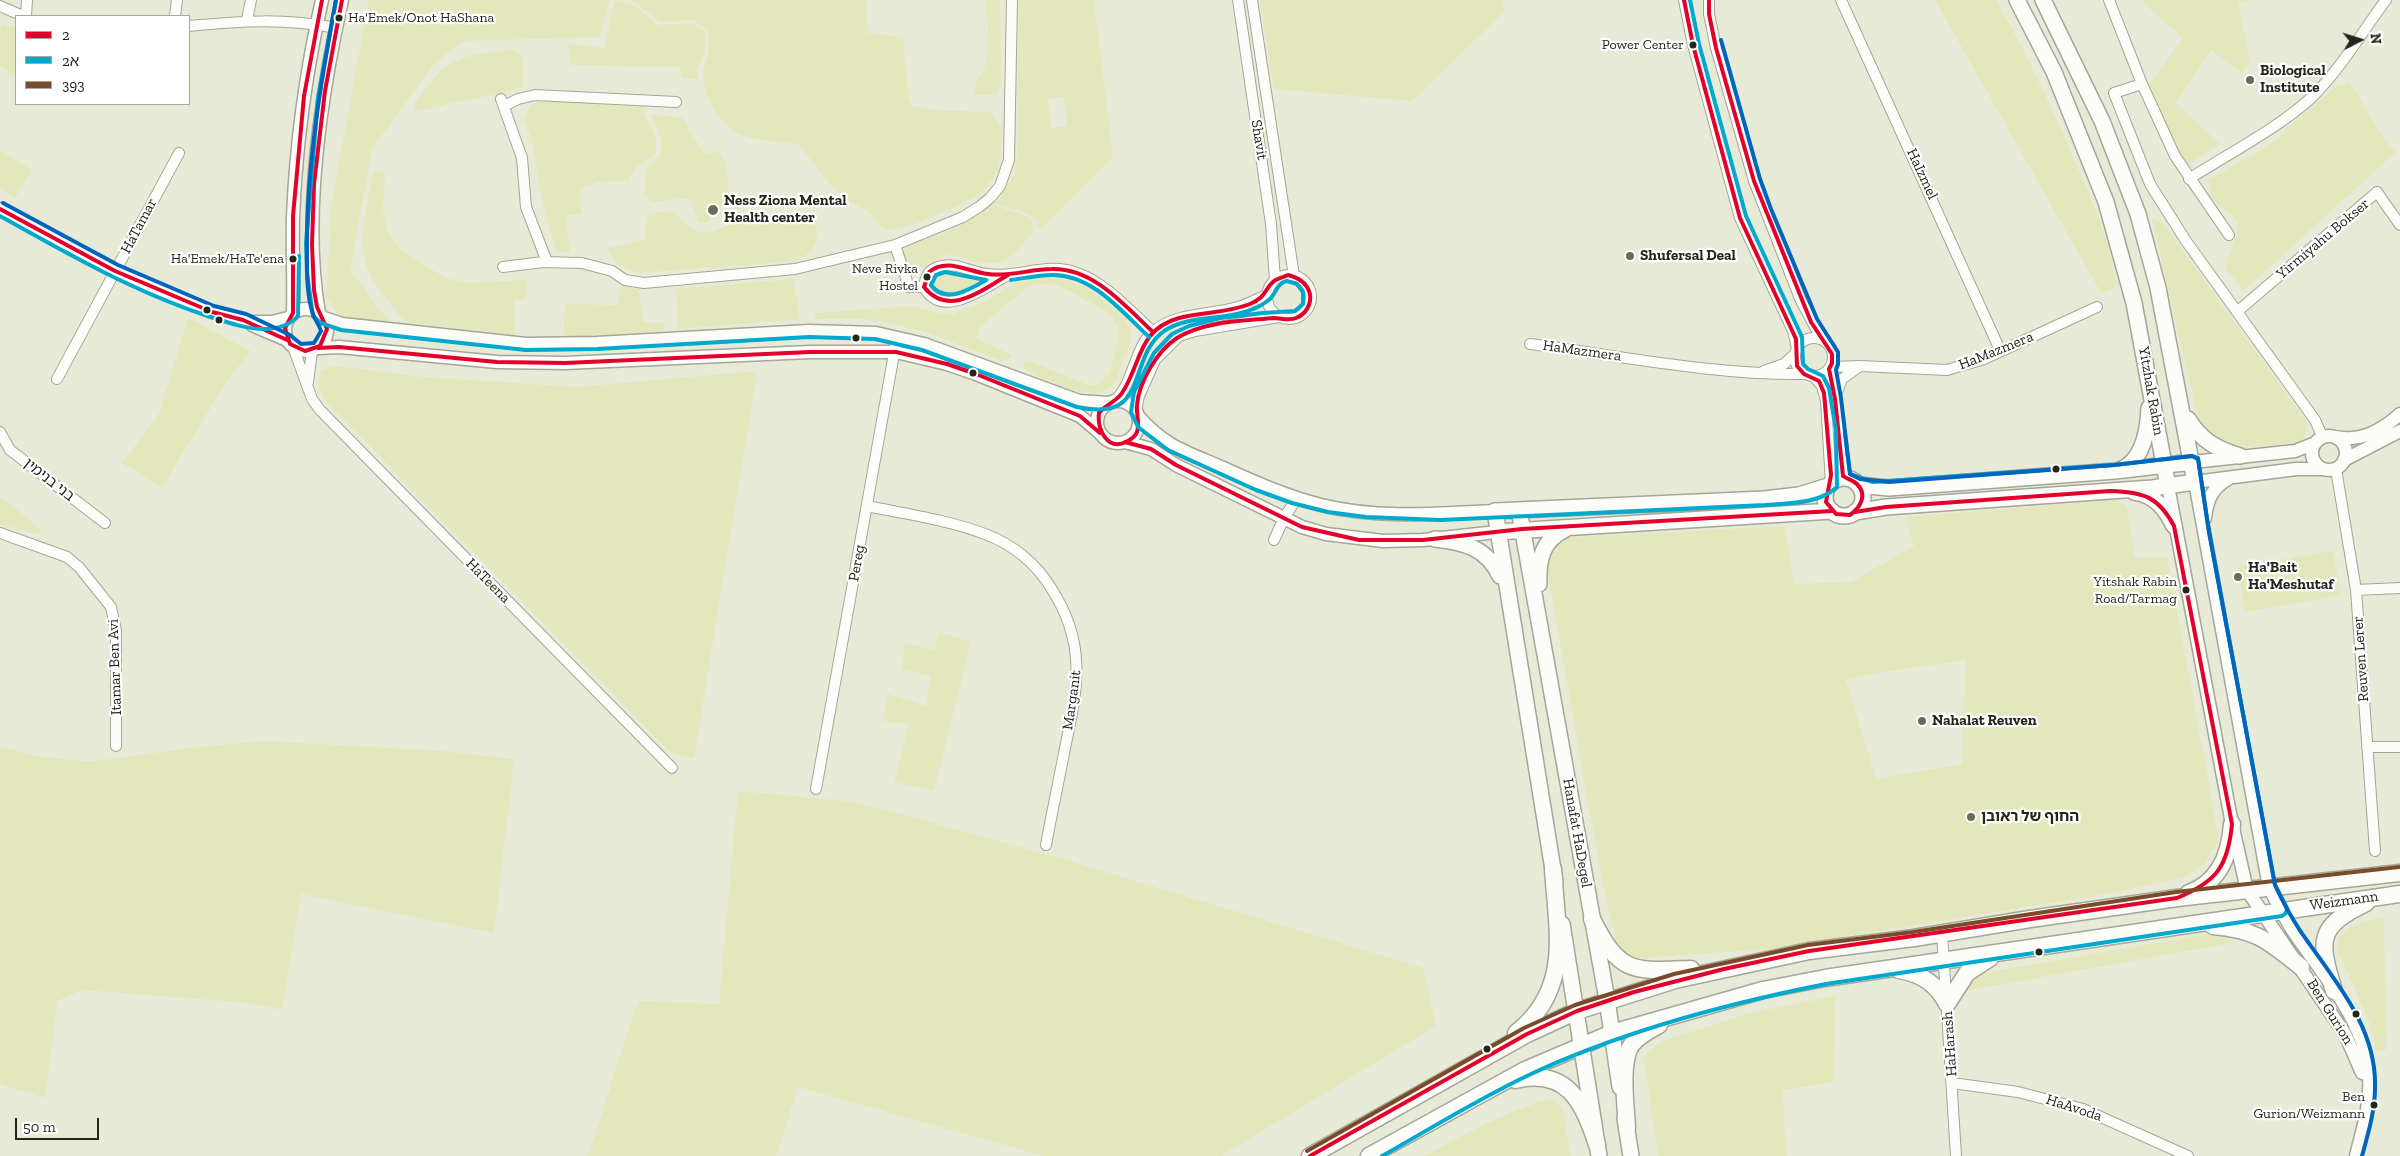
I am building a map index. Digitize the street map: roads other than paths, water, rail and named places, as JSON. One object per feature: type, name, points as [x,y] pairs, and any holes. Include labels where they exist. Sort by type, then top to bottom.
[{"type":"main road","name":"Yitzhak Rabin","points":[[2017,0],[2054,72],[2106,202],[2133,298],[2168,486]]},
{"type":"main road","name":"Yitzhak Rabin","points":[[2043,0],[2102,121],[2138,214],[2158,288],[2196,482]]},
{"type":"main road","points":[[2115,471],[2126,467],[2132,462],[2142,447],[2149,416],[2149,382]]},
{"type":"main road","points":[[2183,409],[2201,438],[2214,447],[2240,456]]},
{"type":"main road","points":[[1495,511],[1764,499],[1799,495],[1834,483],[1889,488],[2115,471],[2193,462]]},
{"type":"main road","points":[[1497,532],[1832,511],[1846,516],[1855,512],[1886,507],[2110,491],[2196,482]]},
{"type":"main road","points":[[1832,511],[1826,502],[1834,483]]},
{"type":"main road","points":[[1855,512],[1862,499],[1858,485]]},
{"type":"main road","points":[[2110,491],[2137,493],[2150,497],[2165,509],[2174,526]]},
{"type":"main road","name":"Hanafat HaDegel","points":[[1519,510],[1607,1000],[1631,1156]]},
{"type":"main road","name":"Hanafat HaDegel","points":[[1495,511],[1598,1150]]},
{"type":"main road","points":[[1541,633],[1539,579],[1541,553],[1550,539],[1570,528]]},
{"type":"main road","points":[[1435,539],[1459,542],[1480,550],[1495,565],[1507,590]]},
{"type":"main road","points":[[2177,898],[2200,889],[2220,868],[2228,856],[2232,824]]},
{"type":"main road","points":[[1482,1060],[1526,1026],[1538,1013],[1552,987],[1558,958],[1553,869]]},
{"type":"main road","name":"Weizmann","points":[[1310,1156],[1527,1034],[1577,1011],[1607,1000],[1724,969],[1809,951],[2177,898],[2400,874]]},
{"type":"main road","name":"Weizmann","points":[[1370,1156],[1501,1084],[1582,1045],[1612,1033],[1764,990],[1889,969],[2400,894]]},
{"type":"main road","points":[[2334,990],[2324,954],[2324,942],[2328,930],[2344,914],[2381,896]]},
{"type":"main road","points":[[1592,919],[1610,951],[1626,965],[1649,970],[1724,969]]},
{"type":"main road","points":[[2188,924],[2222,927],[2262,936],[2301,968]]},
{"type":"main road","points":[[1947,1004],[1958,985],[1973,967],[2009,951]]},
{"type":"main road","points":[[1889,969],[1911,973],[1927,980],[1941,992],[1947,1004]]},
{"type":"main road","points":[[1627,1128],[1626,1060],[1632,1044],[1649,1030],[1685,1012]]},
{"type":"main road","points":[[1501,1084],[1524,1078],[1538,1077],[1559,1083],[1575,1095],[1582,1104],[1598,1150]]},
{"type":"street","points":[[25,15],[27,0]]},
{"type":"street","points":[[176,15],[177,0]]},
{"type":"street","points":[[247,20],[251,0]]},
{"type":"street","points":[[290,344],[284,329],[290,316],[293,216],[298,150],[304,96],[322,0]]},
{"type":"street","points":[[309,390],[308,371],[315,349],[323,343],[328,331],[322,315],[313,272],[313,217],[324,99],[342,0]]},
{"type":"street","points":[[504,267],[547,262],[582,263],[612,271],[625,280],[644,283],[795,269],[895,245],[963,217],[990,198],[1003,180],[1009,160],[1012,0]]},
{"type":"street","name":"Shavit","points":[[1238,0],[1271,224],[1275,280]]},
{"type":"street","name":"Shavit","points":[[1252,0],[1294,276]]},
{"type":"street","points":[[1684,0],[1693,45],[1740,218],[1793,331],[1796,364],[1822,386],[1826,401],[1834,483]]},
{"type":"street","points":[[1709,0],[1709,14],[1715,42],[1754,181],[1801,301],[1822,340],[1829,346],[1832,354],[1830,368],[1835,398],[1834,483]]},
{"type":"street","name":"HaIzmel","points":[[1841,0],[1966,269],[2000,350]]},
{"type":"street","points":[[2108,0],[2171,149],[2189,179],[2229,235]]},
{"type":"street","points":[[2189,179],[2311,98],[2329,78],[2386,0]]},
{"type":"street","points":[[0,6],[22,15]]},
{"type":"street","points":[[190,26],[247,20],[287,20],[336,28]]},
{"type":"street","points":[[2142,84],[2114,93],[2150,184],[2186,240],[2315,420],[2323,439]]},
{"type":"street","points":[[547,262],[526,207],[522,158],[503,102],[535,95],[676,102]]},
{"type":"street","name":"HaTamar","points":[[57,379],[179,153]]},
{"type":"street","name":"Yirmiyahu Bokser","points":[[2238,311],[2378,192],[2400,225]]},
{"type":"street","points":[[0,209],[115,271],[212,312],[243,320],[263,323],[290,316],[309,308],[342,324],[526,344],[597,343],[809,331],[854,331],[897,337],[957,355],[1079,401],[1125,402],[1152,431],[1170,445],[1296,498],[1322,505],[1363,512],[1415,515],[1495,511]]},
{"type":"street","points":[[895,245],[909,287],[924,287]]},
{"type":"street","points":[[1008,275],[964,299],[954,302],[943,302],[932,298],[924,287],[928,273],[936,267],[944,266],[959,266],[985,274],[1008,275],[1047,268],[1078,273],[1091,280],[1120,302],[1153,332]]},
{"type":"street","points":[[1125,442],[1135,435],[1139,422],[1137,414],[1139,396],[1155,360],[1179,336],[1233,324],[1279,317],[1294,319],[1301,316],[1310,305],[1310,290],[1301,278],[1288,275],[1275,280],[1267,295],[1269,308],[1279,317]]},
{"type":"street","points":[[1100,433],[1097,420],[1103,407],[1123,391],[1145,343],[1153,332],[1171,320],[1237,308],[1267,295]]},
{"type":"street","name":"HaMazmera","points":[[1830,368],[1860,366],[1947,370],[1984,359],[2097,307]]},
{"type":"street","points":[[243,320],[305,351],[339,347],[497,362],[565,363],[820,352],[896,352],[947,364],[976,374],[1080,416],[1111,442],[1125,442],[1151,449],[1176,465],[1302,527],[1359,540],[1383,541],[1435,539],[1497,532]]},
{"type":"street","name":"Pereg","points":[[816,789],[896,352],[897,337]]},
{"type":"street","points":[[1796,351],[1808,339],[1822,340]]},
{"type":"street","name":"HaTeena","points":[[290,344],[309,390],[320,410],[672,768]]},
{"type":"street","name":"HaMazmera","points":[[1530,344],[1684,365],[1809,375]]},
{"type":"street","name":"HaMazmera","points":[[1753,372],[1784,364],[1796,351]]},
{"type":"street","points":[[1835,398],[1842,379],[1860,366]]},
{"type":"street","points":[[1809,375],[1822,374],[1830,368]]},
{"type":"street","points":[[2193,462],[2295,451],[2323,439],[2350,440],[2381,428],[2400,414]]},
{"type":"street","points":[[2196,482],[2296,469],[2322,469],[2340,465],[2400,431]]},
{"type":"street","name":"בני בנימין","points":[[0,432],[10,450],[105,524]]},
{"type":"street","points":[[2323,439],[2344,444],[2346,450],[2340,465]]},
{"type":"street","points":[[2322,469],[2313,461],[2311,455],[2323,439]]},
{"type":"street","name":"Reuven Lerer","points":[[2340,465],[2356,590],[2375,851]]},
{"type":"street","points":[[2203,532],[2208,500],[2212,492],[2231,477]]},
{"type":"street","name":"Yitzhak Rabin","points":[[2196,482],[2203,532],[2269,887],[2281,910]]},
{"type":"street","name":"Yitzhak Rabin","points":[[2168,486],[2174,526],[2232,824],[2247,890],[2263,913]]},
{"type":"street","points":[[1274,540],[1296,498]]},
{"type":"street","name":"Marganit","points":[[867,506],[959,526],[1000,541],[1033,564],[1057,596],[1073,633],[1077,683],[1046,844]]},
{"type":"street","name":"Itamar Ben Avi","points":[[0,533],[68,558],[79,568],[111,606],[116,631],[116,746]]},
{"type":"street","points":[[2356,590],[2400,588]]},
{"type":"street","points":[[2368,747],[2400,747]]},
{"type":"street","name":"Ben Gurion","points":[[2281,910],[2334,990],[2360,1038],[2367,1062],[2369,1088],[2364,1123],[2356,1156]]},
{"type":"street","name":"Ben Gurion","points":[[2263,913],[2353,1048],[2365,1085],[2364,1123]]},
{"type":"street","name":"HaHarash","points":[[1942,933],[1956,1156]]},
{"type":"street","name":"HaAvoda","points":[[1952,1082],[2026,1094],[2083,1109],[2188,1156]]},
{"type":"place","name":"Ha'Emek/Onot HaShana","points":[[339,18]]},
{"type":"place","name":"Power Center","points":[[1693,45]]},
{"type":"place","name":"Biological Institute","points":[[2250,80]]},
{"type":"place","name":"Ness Ziona Mental Health center","points":[[713,210]]},
{"type":"place","name":"Shufersal Deal","points":[[1630,256]]},
{"type":"place","name":"Ha'Emek/HaTe'ena","points":[[293,259]]},
{"type":"place","name":"Neve Rivka Hostel","points":[[927,277]]},
{"type":"place","name":"Ha'Bait Ha'Meshutaf","points":[[2238,577]]},
{"type":"place","name":"Yitshak Rabin Road/Tarmag","points":[[2186,590]]},
{"type":"place","name":"Nahalat Reuven","points":[[1922,721]]},
{"type":"place","name":"החוף של ראובן","points":[[1971,817]]},
{"type":"place","name":"Ben Gurion/Weizmann","points":[[2374,1105]]}]
